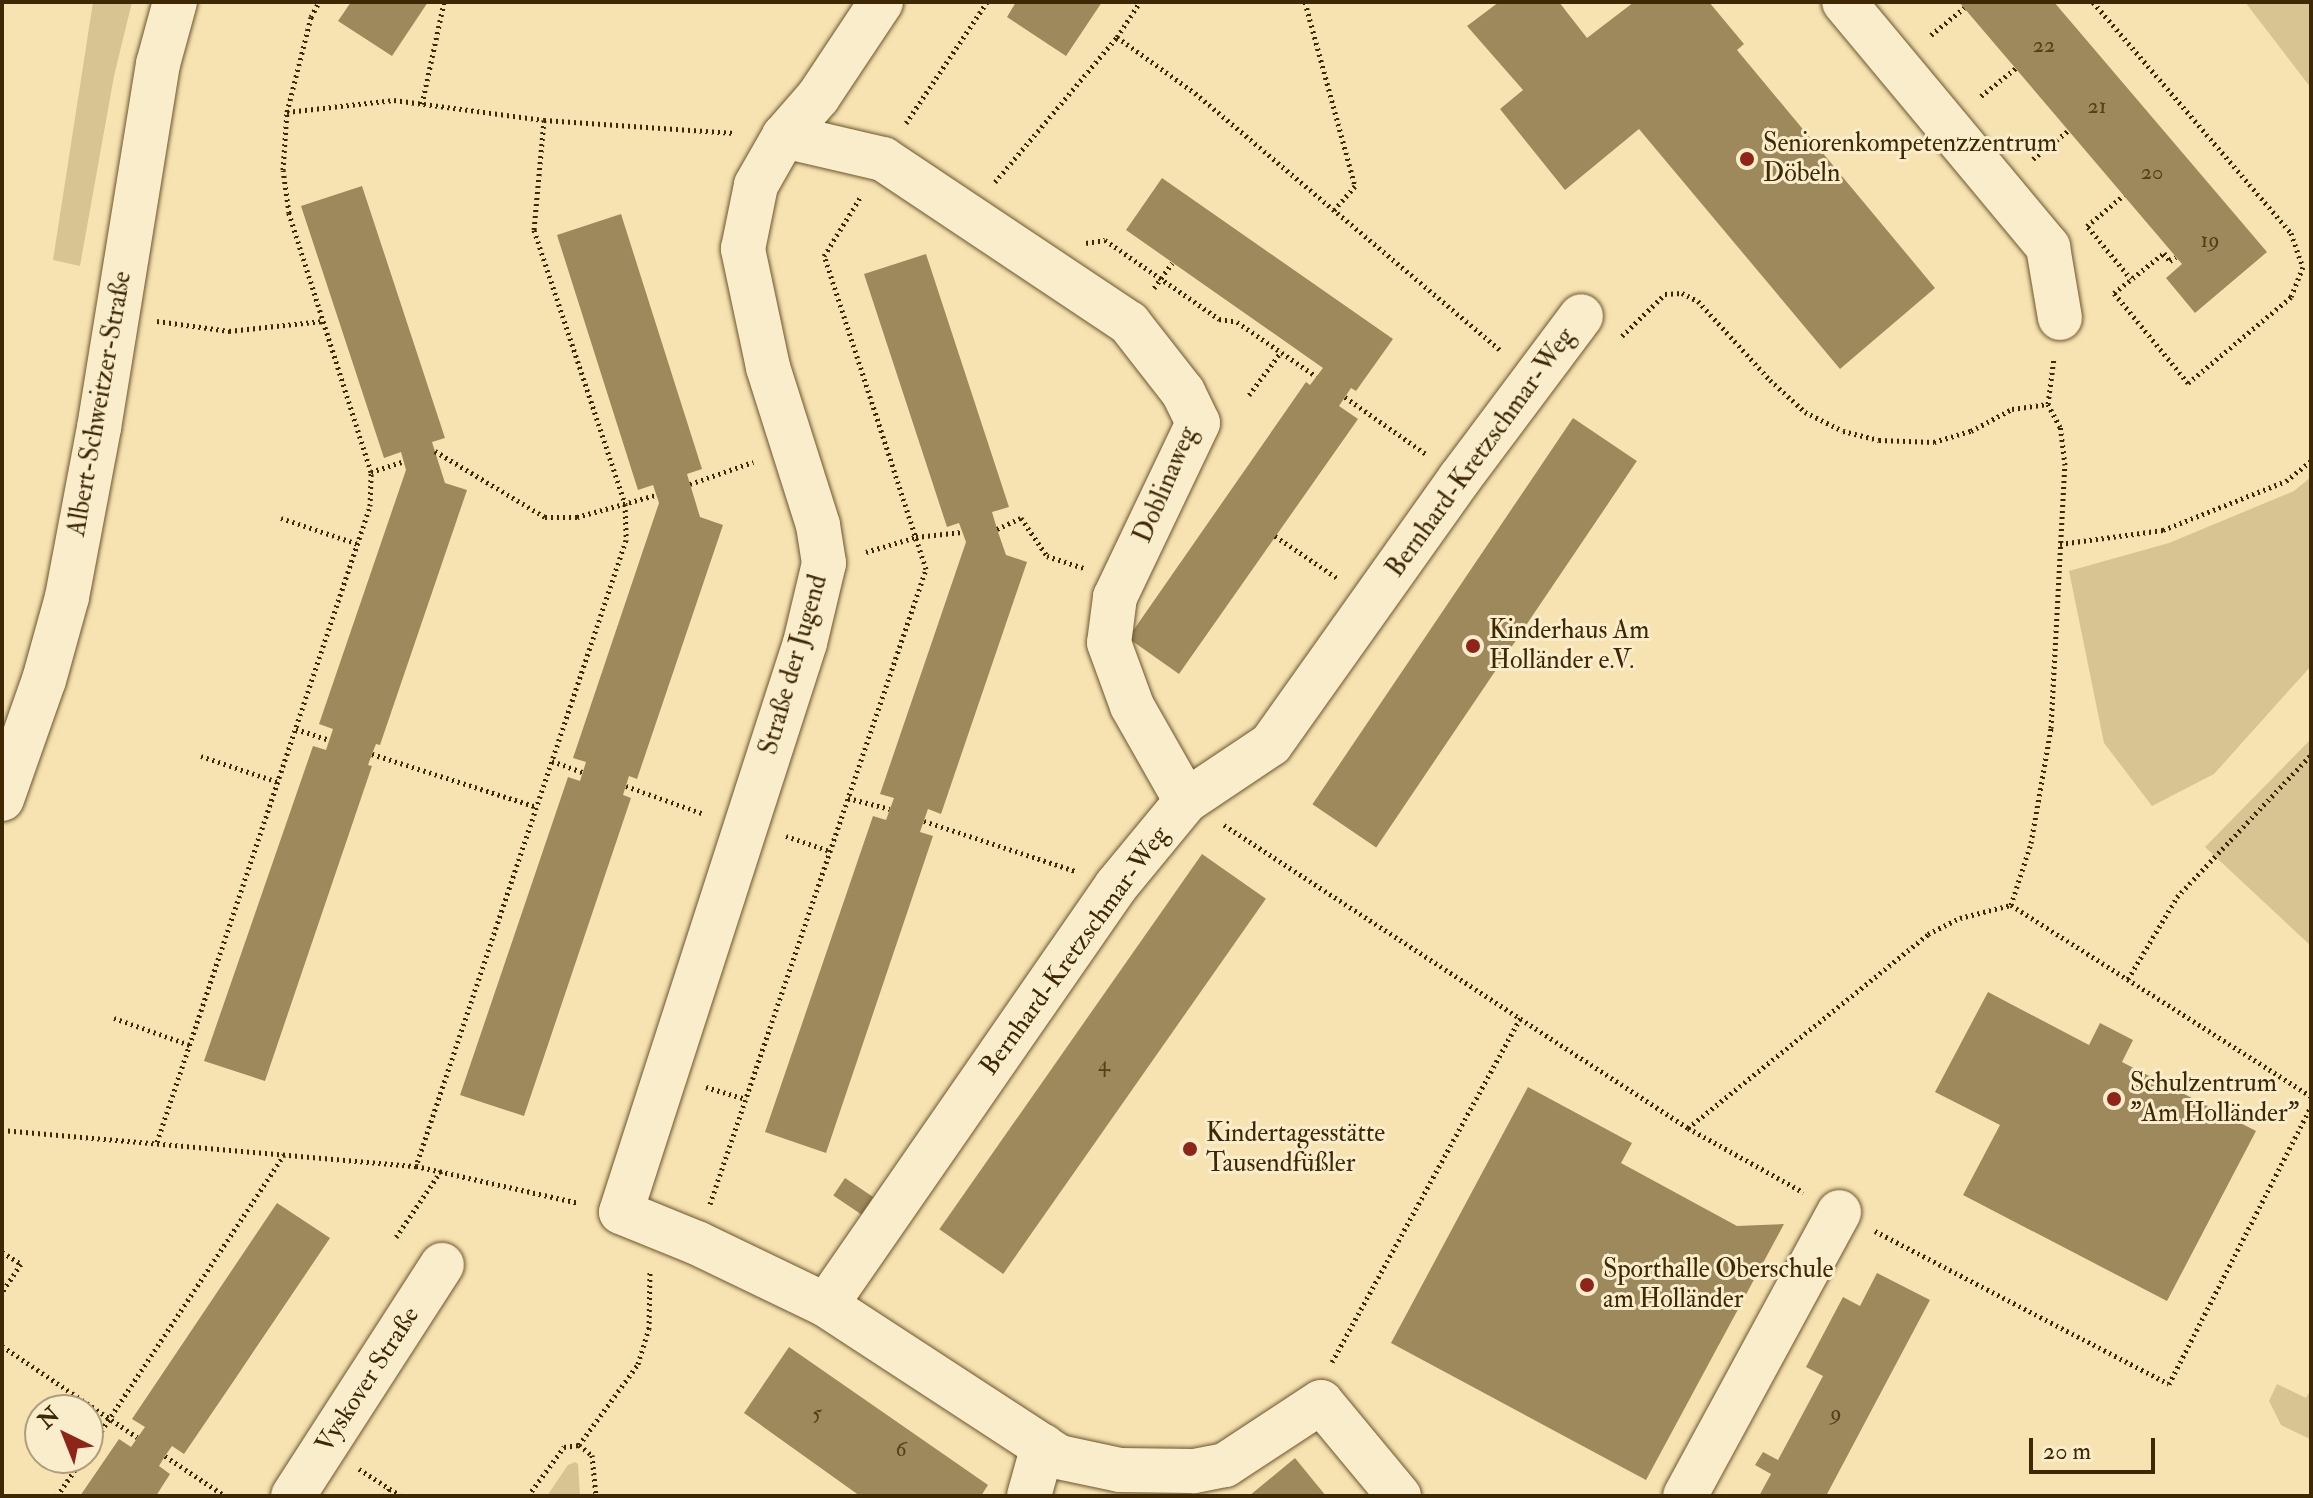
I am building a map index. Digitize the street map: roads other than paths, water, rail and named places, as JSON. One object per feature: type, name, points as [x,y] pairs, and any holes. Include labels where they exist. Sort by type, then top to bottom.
[{"type":"street","name":"Albert-Schweitzer-Straße","points":[[2,799],[44,680],[67,597],[99,428],[158,64],[175,2]]},
{"type":"street","name":"Straße der Jugend","points":[[826,1305],[635,1217],[805,643],[824,563],[818,525],[768,367],[743,249],[756,185],[784,136],[818,97],[881,2]]},
{"type":"street","points":[[1844,2],[2048,247],[2060,318]]},
{"type":"street","name":"Doblinaweg","points":[[784,136],[883,159],[1129,323],[1183,392],[1198,423],[1115,597],[1109,643],[1132,706],[1186,801]]},
{"type":"street","name":"Bernhard-Kretzschmar-Weg","points":[[826,1305],[1116,886],[1186,801],[1271,744],[1532,378],[1581,316]]},
{"type":"street","points":[[1685,1496],[1839,1212]]},
{"type":"street","name":"Vyskover Straße","points":[[293,1496],[442,1265]]},
{"type":"street","points":[[826,1305],[1059,1457],[1120,1470],[1193,1471],[1225,1465],[1321,1402],[1399,1496]]},
{"type":"street","points":[[1029,1496],[1043,1446]]},
{"type":"place","name":"Seniorenkompetenzzentrum Döbeln","points":[[1747,159]]},
{"type":"place","name":"Kinderhaus Am Holländer e.V.","points":[[1473,646]]},
{"type":"place","name":"Schulzentrum \"Am Holländer\"","points":[[2114,1099]]},
{"type":"place","name":"Kindertagesstätte Tausendfüßler","points":[[1190,1149]]},
{"type":"place","name":"Sporthalle Oberschule am Holländer","points":[[1587,1285]]}]
